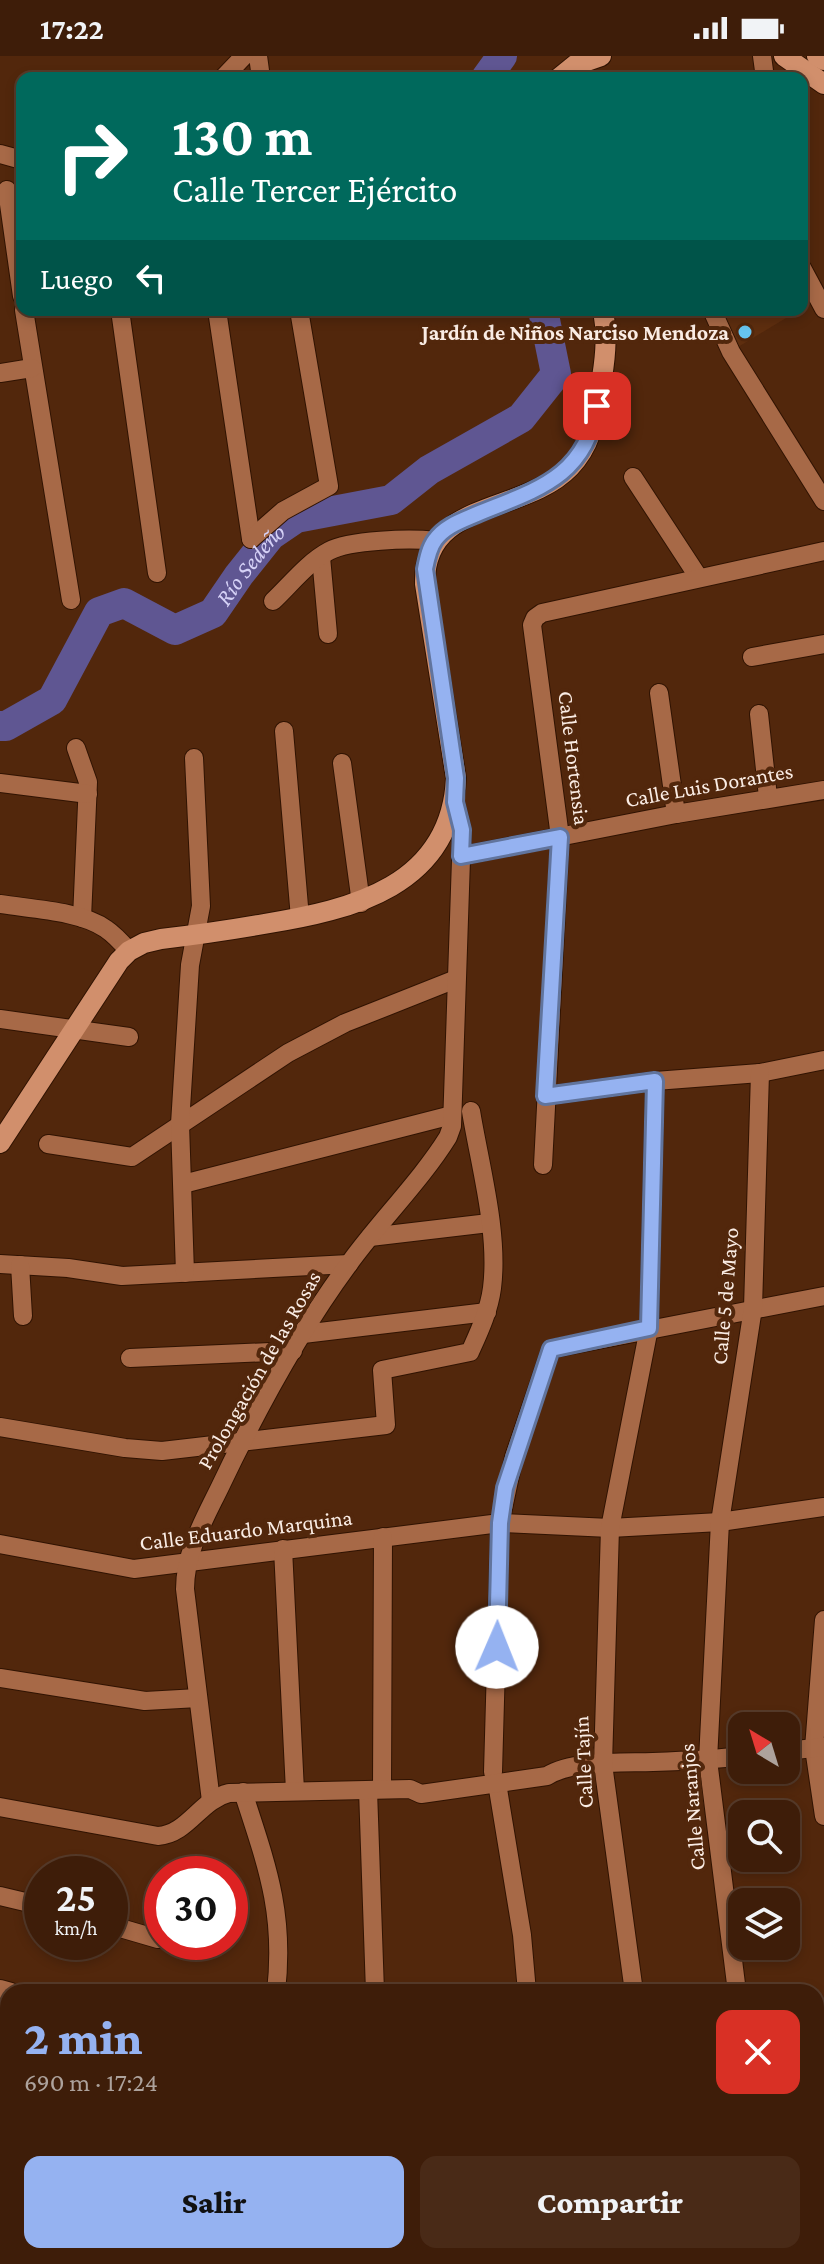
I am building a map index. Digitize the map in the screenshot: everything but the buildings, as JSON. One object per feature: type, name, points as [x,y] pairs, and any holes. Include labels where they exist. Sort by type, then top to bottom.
[{"type":"main road","points":[[566,72],[575,65],[601,56]]},
{"type":"main road","points":[[784,56],[807,72]]},
{"type":"main road","points":[[817,56],[824,60]]},
{"type":"main road","points":[[1,1138],[129,951],[144,943],[300,918],[361,903],[410,874],[420,862],[445,827],[455,802],[456,778],[425,584],[428,554],[434,541],[454,524],[557,478],[583,450],[594,429],[605,361],[604,316]]},
{"type":"street","points":[[229,72],[244,56]]},
{"type":"street","points":[[7,190],[8,252],[16,274]]},
{"type":"street","points":[[808,279],[824,309]]},
{"type":"street","points":[[25,316],[71,600]]},
{"type":"street","points":[[121,316],[157,573]]},
{"type":"street","points":[[218,316],[251,539],[283,511],[329,486],[300,316]]},
{"type":"street","points":[[715,316],[731,352],[824,501]]},
{"type":"street","points":[[0,373],[32,368]]},
{"type":"street","points":[[633,477],[699,578],[824,551]]},
{"type":"street","points":[[273,601],[321,557],[339,547],[412,539],[434,541]]},
{"type":"street","points":[[321,557],[328,634]]},
{"type":"street","name":"Calle Hortensia","points":[[543,1165],[560,837],[532,625],[542,613],[699,578]]},
{"type":"street","points":[[752,657],[824,644]]},
{"type":"street","points":[[659,693],[676,814]]},
{"type":"street","points":[[759,714],[768,797]]},
{"type":"street","points":[[284,731],[300,918]]},
{"type":"street","points":[[76,748],[88,782],[82,918]]},
{"type":"street","points":[[185,1273],[180,1124],[190,965],[201,906],[194,758]]},
{"type":"street","points":[[342,763],[361,903]]},
{"type":"street","points":[[0,783],[88,794]]},
{"type":"street","name":"Calle Luis Dorantes","points":[[461,856],[768,797],[824,790]]},
{"type":"street","name":"Prolongación de las Rosas","points":[[211,1801],[185,1589],[186,1563],[240,1443],[303,1334],[349,1264],[442,1146],[452,1126],[462,830],[455,802]]},
{"type":"street","points":[[0,904],[82,918],[108,930],[129,951]]},
{"type":"street","points":[[48,1144],[132,1157],[288,1053],[345,1023],[456,979]]},
{"type":"street","points":[[0,1019],[129,1037]]},
{"type":"street","points":[[545,1096],[655,1081],[760,1073],[824,1060]]},
{"type":"street","name":"Calle 5 de Mayo","points":[[720,1522],[753,1308],[760,1073]]},
{"type":"street","name":"Calle Tajín","points":[[633,1984],[603,1764],[610,1528],[649,1328],[655,1081]]},
{"type":"street","points":[[0,1427],[143,1451],[386,1425],[382,1370],[470,1352],[487,1312],[493,1272],[489,1223],[471,1111]]},
{"type":"street","points":[[183,1184],[452,1115]]},
{"type":"street","points":[[370,1237],[489,1223]]},
{"type":"street","points":[[0,1264],[68,1268],[122,1276],[349,1264]]},
{"type":"street","points":[[20,1265],[23,1316]]},
{"type":"street","points":[[526,1984],[522,1935],[495,1778],[500,1523],[514,1457],[551,1349],[824,1296]]},
{"type":"street","points":[[303,1334],[487,1312]]},
{"type":"street","points":[[130,1358],[293,1351]]},
{"type":"street","name":"Calle Eduardo Marquina","points":[[0,1544],[134,1569],[500,1523],[610,1528],[720,1522],[824,1507]]},
{"type":"street","name":"Calle Naranjos","points":[[720,1522],[708,1760],[736,1984]]},
{"type":"street","points":[[375,1984],[375,1790],[383,1537]]},
{"type":"street","points":[[283,1549],[295,1791]]},
{"type":"street","points":[[824,1620],[819,1748],[824,1816]]},
{"type":"street","points":[[0,1678],[145,1701],[198,1698]]},
{"type":"street","points":[[0,1807],[158,1836],[178,1830],[220,1795],[410,1789],[421,1794],[495,1778],[547,1776],[558,1770],[603,1764],[728,1758]]},
{"type":"street","points":[[243,1792],[270,1876],[278,1918],[281,1955],[277,1984]]},
{"type":"street","points":[[0,1896],[24,1902]]},
{"type":"shaded area","name":"Jardín de Niños Narciso Mendoza","points":[[722,316],[789,316],[733,350]]},
{"type":"waterway","name":"Río Sedeño","points":[[490,72],[502,56]]},
{"type":"waterway","name":"Río Sedeño","points":[[0,726],[6,726],[52,700],[99,612],[124,603],[175,630],[213,613],[271,535],[296,518],[391,500],[429,470],[521,418],[556,374],[544,316]]},
{"type":"place","name":"Jardín de Niños Narciso Mendoza","points":[[745,332]]},
{"type":"route","points":[[497,1647],[500,1523],[505,1488],[551,1349],[649,1328],[655,1081],[545,1096],[560,837],[461,856],[462,830],[455,802],[456,778],[425,569],[434,541],[454,524],[539,488],[570,467],[594,429],[597,406]]}]
